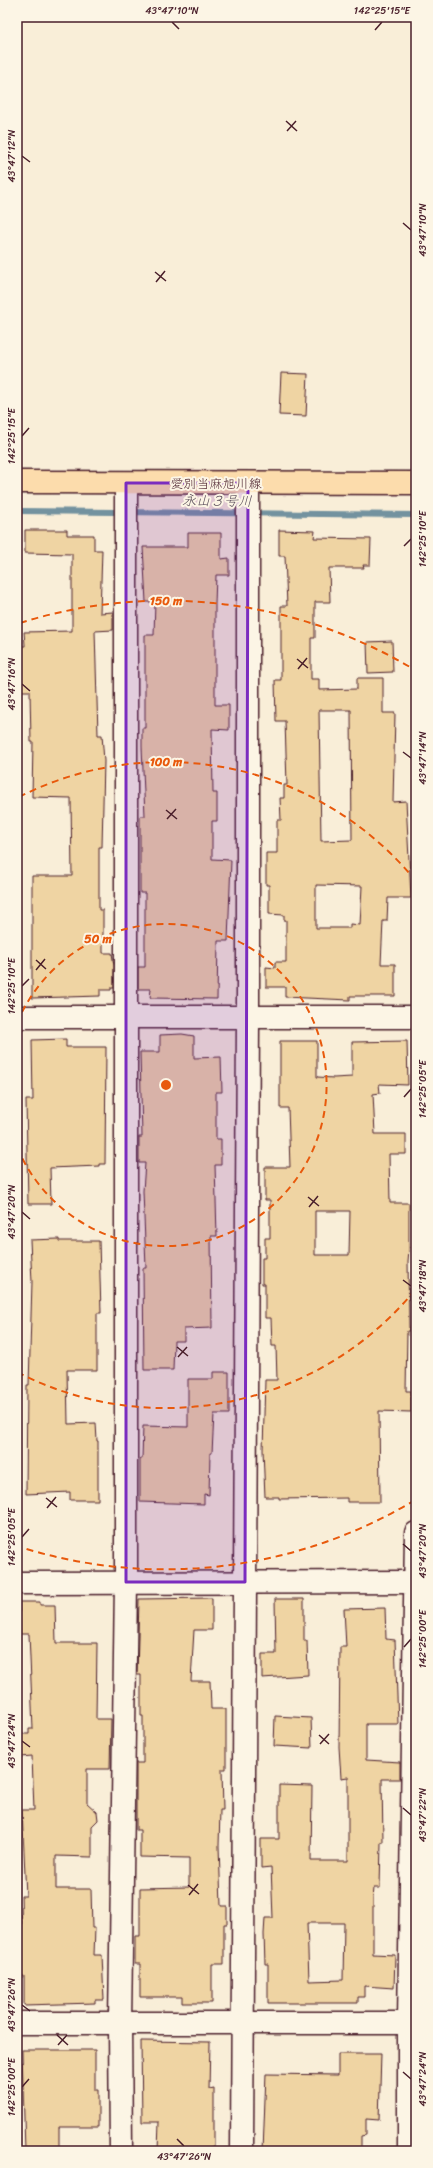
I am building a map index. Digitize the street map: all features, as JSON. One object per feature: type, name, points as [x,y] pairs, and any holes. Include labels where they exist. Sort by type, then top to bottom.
[{"type":"main road","name":"愛別当麻旭川線","points":[[17,482],[126,503],[248,502],[416,484]]},
{"type":"street","points":[[242,2151],[248,1018],[248,502]]},
{"type":"street","points":[[120,2151],[120,2023],[126,1582],[126,503]]},
{"type":"street","points":[[17,1017],[416,1017]]},
{"type":"street","points":[[409,2151],[412,2023],[416,1533]]},
{"type":"street","points":[[17,1583],[416,1582]]},
{"type":"street","points":[[17,2023],[412,2023]]},
{"type":"highlighted area","points":[[126,483],[248,483],[245,1582],[126,1582]]},
{"type":"building","points":[[281,373],[308,374],[306,416],[279,415]]},
{"type":"building","points":[[25,530],[67,530],[67,535],[94,535],[94,550],[102,550],[100,613],[113,612],[113,630],[95,631],[98,735],[102,735],[104,761],[102,847],[99,847],[99,910],[103,910],[103,953],[112,953],[114,966],[114,988],[111,988],[111,990],[100,990],[100,996],[32,998],[32,876],[72,876],[71,798],[32,797],[33,742],[31,742],[30,691],[18,691],[17,646],[25,646],[24,632],[72,631],[72,554],[25,553]]},
{"type":"building","points":[[279,530],[315,531],[314,538],[371,539],[370,565],[363,565],[364,568],[329,568],[330,602],[315,602],[315,638],[311,638],[311,679],[319,679],[319,690],[357,689],[357,678],[383,678],[383,713],[395,713],[393,802],[406,801],[411,898],[388,898],[387,921],[383,921],[381,964],[395,964],[395,996],[350,996],[350,1000],[285,997],[285,987],[266,987],[266,967],[275,968],[275,962],[286,962],[286,920],[284,920],[284,915],[269,914],[269,885],[266,885],[266,853],[277,853],[277,820],[281,820],[280,798],[284,798],[284,785],[287,785],[285,721],[276,721],[275,680],[281,680],[281,606],[287,606],[285,556],[279,556]],"holes":[[[319,710],[351,710],[352,840],[321,841]],[[316,885],[362,886],[360,925],[350,924],[350,928],[316,928]]]},
{"type":"building","points":[[188,533],[221,533],[221,559],[229,558],[229,575],[216,575],[215,604],[215,705],[229,705],[229,730],[212,729],[213,793],[217,793],[217,821],[212,821],[212,859],[231,860],[228,941],[218,941],[217,999],[150,998],[151,989],[138,989],[138,967],[145,967],[145,893],[140,893],[140,816],[145,816],[142,728],[145,728],[145,635],[154,635],[155,602],[146,602],[143,547],[188,547]]},
{"type":"building","points":[[392,641],[393,672],[368,673],[367,642]]},
{"type":"building","points":[[182,1034],[194,1036],[194,1058],[221,1057],[222,1092],[216,1092],[216,1139],[221,1139],[221,1165],[215,1165],[217,1236],[211,1236],[212,1328],[184,1329],[184,1341],[174,1341],[173,1370],[144,1370],[143,1268],[146,1268],[143,1191],[145,1163],[139,1163],[139,1137],[142,1137],[140,1052],[160,1052],[160,1035]]},
{"type":"building","points":[[66,1039],[66,1047],[106,1047],[105,1164],[99,1164],[99,1166],[50,1168],[51,1204],[28,1204],[26,1100],[33,1100],[32,1040]]},
{"type":"building","points":[[280,1041],[317,1041],[317,1077],[334,1078],[352,1077],[352,1042],[407,1041],[408,1085],[379,1084],[380,1093],[373,1094],[375,1134],[406,1134],[406,1154],[389,1154],[390,1203],[409,1203],[409,1331],[407,1331],[406,1391],[411,1391],[411,1412],[379,1411],[380,1502],[347,1502],[347,1498],[279,1499],[279,1497],[265,1497],[263,1450],[265,1380],[277,1380],[276,1346],[272,1346],[271,1318],[265,1318],[265,1284],[262,1284],[262,1258],[265,1258],[265,1238],[270,1238],[270,1200],[265,1200],[265,1167],[290,1167],[288,1108],[280,1108]],"holes":[[[315,1211],[350,1211],[349,1255],[315,1255]]]},
{"type":"building","points":[[59,1239],[59,1241],[99,1241],[101,1313],[97,1313],[97,1370],[67,1370],[68,1424],[96,1423],[98,1441],[98,1500],[70,1500],[70,1492],[26,1494],[27,1385],[29,1385],[32,1282],[30,1240]]},
{"type":"building","points":[[213,1372],[229,1372],[229,1414],[214,1414],[212,1453],[210,1453],[209,1495],[204,1494],[204,1504],[140,1502],[140,1459],[142,1459],[143,1426],[188,1427],[188,1379],[213,1379]]},
{"type":"building","points":[[212,1598],[212,1630],[194,1630],[191,1681],[210,1681],[211,1709],[226,1709],[226,1769],[222,1769],[223,1810],[220,1810],[219,1846],[221,1906],[227,1906],[227,1924],[224,1924],[224,1964],[212,1964],[212,2003],[182,2003],[182,1997],[140,1997],[140,1964],[135,1964],[135,1936],[140,1936],[140,1888],[189,1887],[189,1858],[140,1857],[140,1830],[136,1830],[136,1763],[143,1763],[141,1675],[137,1675],[139,1599]]},
{"type":"building","points":[[275,1599],[304,1599],[304,1641],[307,1641],[308,1675],[262,1678],[262,1654],[276,1654]]},
{"type":"building","points":[[19,1602],[40,1602],[40,1605],[55,1605],[56,1643],[97,1643],[96,1719],[111,1719],[110,1769],[87,1769],[87,1803],[97,1812],[98,1820],[92,1826],[92,1857],[56,1856],[56,1889],[91,1889],[92,1928],[95,1928],[94,1955],[102,1955],[104,2000],[95,2000],[95,2003],[24,2005],[24,1976],[17,1976],[17,1941],[22,1941],[21,1896],[26,1896],[22,1810],[34,1810],[32,1756],[21,1757],[20,1734],[29,1734],[29,1729],[33,1729],[29,1634],[20,1634]]},
{"type":"building","points":[[385,1608],[386,1639],[395,1640],[398,1724],[366,1724],[366,1760],[400,1762],[400,1779],[382,1779],[383,1842],[381,1842],[380,1888],[374,1888],[373,1899],[373,1954],[395,1955],[394,1988],[364,1986],[364,1997],[358,1997],[358,2003],[268,2003],[268,1964],[265,1964],[264,1934],[265,1918],[273,1918],[271,1867],[261,1868],[261,1839],[279,1839],[279,1785],[312,1786],[311,1861],[348,1861],[348,1777],[341,1778],[339,1747],[340,1647],[346,1647],[344,1609]],"holes":[[[307,1923],[344,1923],[343,1980],[309,1981]]]},
{"type":"building","points":[[275,1716],[311,1718],[312,1748],[274,1746]]},
{"type":"building","points":[[141,2041],[210,2042],[209,2089],[214,2088],[214,2147],[210,2147],[210,2151],[158,2151],[159,2122],[142,2122]]},
{"type":"building","points":[[22,2050],[95,2050],[95,2090],[98,2090],[98,2127],[59,2127],[59,2151],[25,2151]]},
{"type":"building","points":[[338,2054],[381,2054],[379,2120],[366,2119],[366,2135],[361,2136],[361,2151],[263,2151],[266,2074],[338,2075]]},
{"type":"waterway","name":"永山３号川","points":[[17,511],[416,515]]}]
